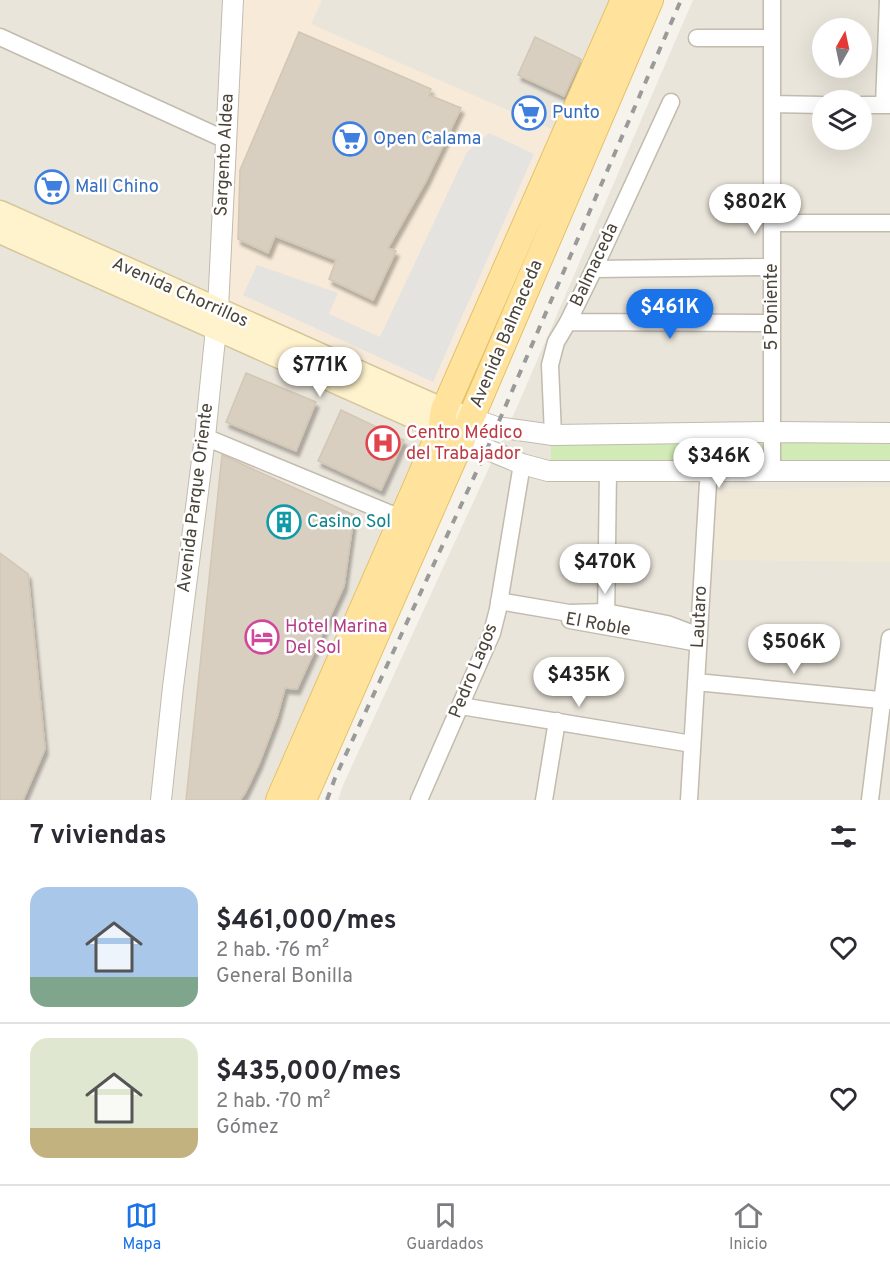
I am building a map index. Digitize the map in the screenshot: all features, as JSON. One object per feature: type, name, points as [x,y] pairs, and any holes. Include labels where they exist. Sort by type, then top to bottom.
[{"type":"main road","name":"Avenida Balmaceda","points":[[303,800],[455,424],[642,1]]},
{"type":"main road","name":"Avenida Chorrillos","points":[[0,212],[217,319]]},
{"type":"main road","name":"Avenida Chorrillos","points":[[0,232],[217,319]]},
{"type":"main road","points":[[217,319],[455,424]]},
{"type":"main road","name":"Avenida Balmaceda","points":[[279,800],[403,519],[455,424]]},
{"type":"street","name":"Sargento Aldea","points":[[217,319],[233,0]]},
{"type":"street","name":"5 Poniente","points":[[772,0],[772,470]]},
{"type":"street","points":[[887,105],[889,6]]},
{"type":"street","points":[[0,37],[226,140]]},
{"type":"street","points":[[697,38],[772,38]]},
{"type":"street","name":"Balmaceda","points":[[553,435],[550,365],[556,342],[594,269],[671,102]]},
{"type":"street","points":[[772,104],[812,105]]},
{"type":"street","points":[[772,223],[890,223]]},
{"type":"street","points":[[594,269],[772,267]]},
{"type":"street","name":"Avenida Parque Oriente","points":[[161,800],[217,319]]},
{"type":"street","points":[[568,322],[772,323]]},
{"type":"street","points":[[455,424],[553,435],[890,433]]},
{"type":"street","points":[[455,424],[522,464],[548,471],[890,471]]},
{"type":"street","name":"Lautaro","points":[[689,800],[711,433]]},
{"type":"street","points":[[205,437],[403,519]]},
{"type":"street","name":"Pedro Lagos","points":[[419,800],[492,633],[499,605],[522,464]]},
{"type":"street","points":[[606,619],[608,471]]},
{"type":"street","name":"El Roble","points":[[499,605],[606,619],[667,624],[698,640]]},
{"type":"street","points":[[870,800],[886,701],[890,638]]},
{"type":"street","points":[[696,682],[886,701]]},
{"type":"street","name":"Avenida Parque Oriente","points":[[168,800],[173,687]]},
{"type":"street","points":[[461,706],[692,744]]},
{"type":"street","points":[[544,800],[557,722]]},
{"type":"shaded area","points":[[0,0],[663,0],[306,800],[0,800]]},
{"type":"shaded area","points":[[237,0],[322,0],[311,24],[558,132],[441,398],[225,302]]},
{"type":"shaded area","points":[[693,0],[890,0],[890,800],[338,800],[517,407]]},
{"type":"shaded area","points":[[489,133],[534,154],[433,382],[243,295],[257,265],[338,293],[329,314],[380,337],[467,152]]},
{"type":"shaded area","points":[[890,487],[890,562],[715,560],[713,489]]},
{"type":"green space","points":[[890,439],[890,463],[551,464],[551,440]]},
{"type":"building","name":"Open Calama","points":[[299,32],[431,89],[429,95],[461,108],[426,181],[388,248],[396,251],[373,300],[329,279],[336,260],[275,236],[268,253],[238,239],[240,170]]},
{"type":"building","points":[[535,37],[581,59],[564,96],[518,75]]},
{"type":"building","points":[[246,373],[316,402],[296,451],[226,422]]},
{"type":"building","points":[[341,410],[404,440],[381,490],[318,461]]},
{"type":"building","name":"Hotel Marina Del Sol","points":[[222,455],[354,515],[344,586],[297,689],[285,688],[277,717],[245,793],[240,800],[186,800]]},
{"type":"building","points":[[0,553],[28,574],[45,749],[23,800],[0,800]]},
{"type":"railway","points":[[327,800],[335,778],[487,449],[681,0]]},
{"type":"place","name":"Punto","points":[[529,113]]},
{"type":"place","name":"Open Calama","points":[[350,139]]},
{"type":"place","name":"Mall Chino","points":[[52,187]]},
{"type":"place","name":"Centro Médico del Trabajador","points":[[383,443]]},
{"type":"place","name":"Casino Sol","points":[[284,522]]},
{"type":"place","name":"Hotel Marina Del Sol","points":[[262,637]]}]
